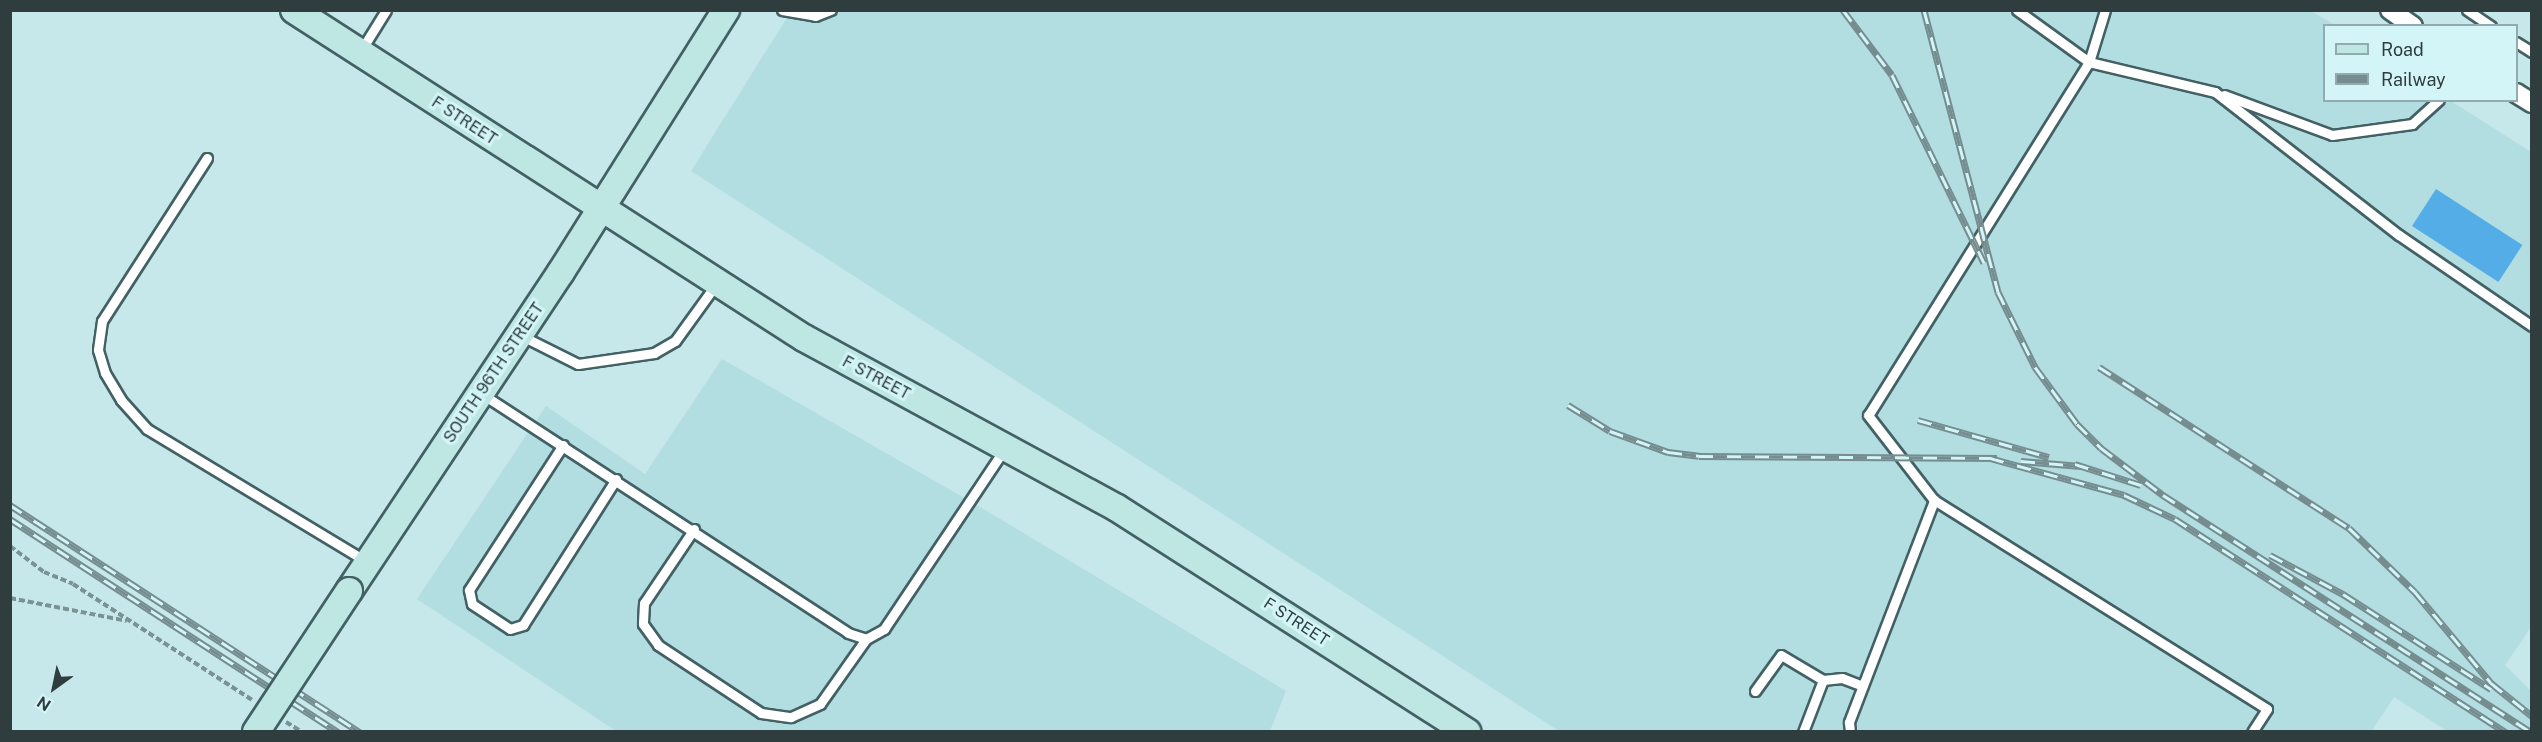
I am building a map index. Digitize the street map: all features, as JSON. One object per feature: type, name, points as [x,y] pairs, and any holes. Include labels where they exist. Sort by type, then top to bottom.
[{"type":"street","name":"F STREET","points":[[294,10],[717,283],[869,375],[1006,446],[1118,508],[1467,732]]},
{"type":"street","name":"SOUTH 96TH STREET","points":[[256,732],[519,335],[726,10]]},
{"type":"street","points":[[2390,10],[2410,24]]},
{"type":"street","points":[[2518,94],[2532,103]]},
{"type":"lane","points":[[359,53],[386,10]]},
{"type":"lane","points":[[782,10],[815,16],[831,10]]},
{"type":"lane","points":[[2017,10],[2089,62],[2215,92],[2332,135],[2412,124],[2437,102]]},
{"type":"lane","points":[[2104,10],[2089,62],[1868,415],[1934,500],[2267,709],[2252,732]]},
{"type":"lane","points":[[2467,10],[2488,24]]},
{"type":"lane","points":[[2518,43],[2532,52]]},
{"type":"lane","points":[[2215,92],[2399,235],[2532,326]]},
{"type":"lane","points":[[207,158],[102,321],[98,350],[105,373],[121,400],[147,429],[368,562]]},
{"type":"lane","points":[[519,335],[578,364],[654,353],[675,341],[717,283]]},
{"type":"lane","points":[[481,393],[694,529],[848,633],[866,639]]},
{"type":"lane","points":[[563,445],[469,590],[472,604],[510,629],[523,625],[616,479]]},
{"type":"lane","points":[[694,529],[644,603],[643,624],[658,645],[761,713],[791,717],[820,704],[866,639],[884,629],[1006,446]]},
{"type":"lane","points":[[1850,732],[1863,686],[1934,500]]},
{"type":"lane","points":[[1755,691],[1781,655],[1823,680],[1842,678],[1863,686]]},
{"type":"lane","points":[[1803,732],[1823,680]]},
{"type":"path","points":[[10,546],[44,572],[73,584],[262,706]]},
{"type":"path","points":[[10,598],[79,615],[130,622]]},
{"type":"path","points":[[282,719],[302,732]]},
{"type":"shaded area","points":[[791,11],[2311,11],[2333,24],[2323,24],[2323,102],[2453,102],[2531,152],[2531,627],[2505,665],[2531,691],[2531,731],[2447,731],[2394,697],[2371,732],[1559,731],[691,171]]},
{"type":"shaded area","points":[[722,359],[987,511],[1286,691],[1270,731],[616,731],[417,599],[546,406],[645,474]]},
{"type":"water","points":[[2436,189],[2522,245],[2498,282],[2412,226]]},
{"type":"railway","points":[[1843,10],[1892,75],[1984,263]]},
{"type":"railway","points":[[1924,10],[1998,292],[2035,367],[2077,424],[2101,448],[2163,495],[2531,732]]},
{"type":"railway","points":[[2099,367],[2349,528],[2415,592],[2491,683],[2532,716]]},
{"type":"railway","points":[[1568,405],[1610,431],[1668,452],[1699,456],[1997,458]]},
{"type":"railway","points":[[1918,420],[2049,457]]},
{"type":"railway","points":[[1990,458],[2124,495],[2175,519],[2506,732]]},
{"type":"railway","points":[[2021,461],[2081,466]]},
{"type":"railway","points":[[2075,464],[2141,485]]},
{"type":"railway","points":[[10,505],[360,732]]},
{"type":"railway","points":[[10,519],[338,732]]},
{"type":"railway","points":[[2270,555],[2343,594],[2491,689]]}]
